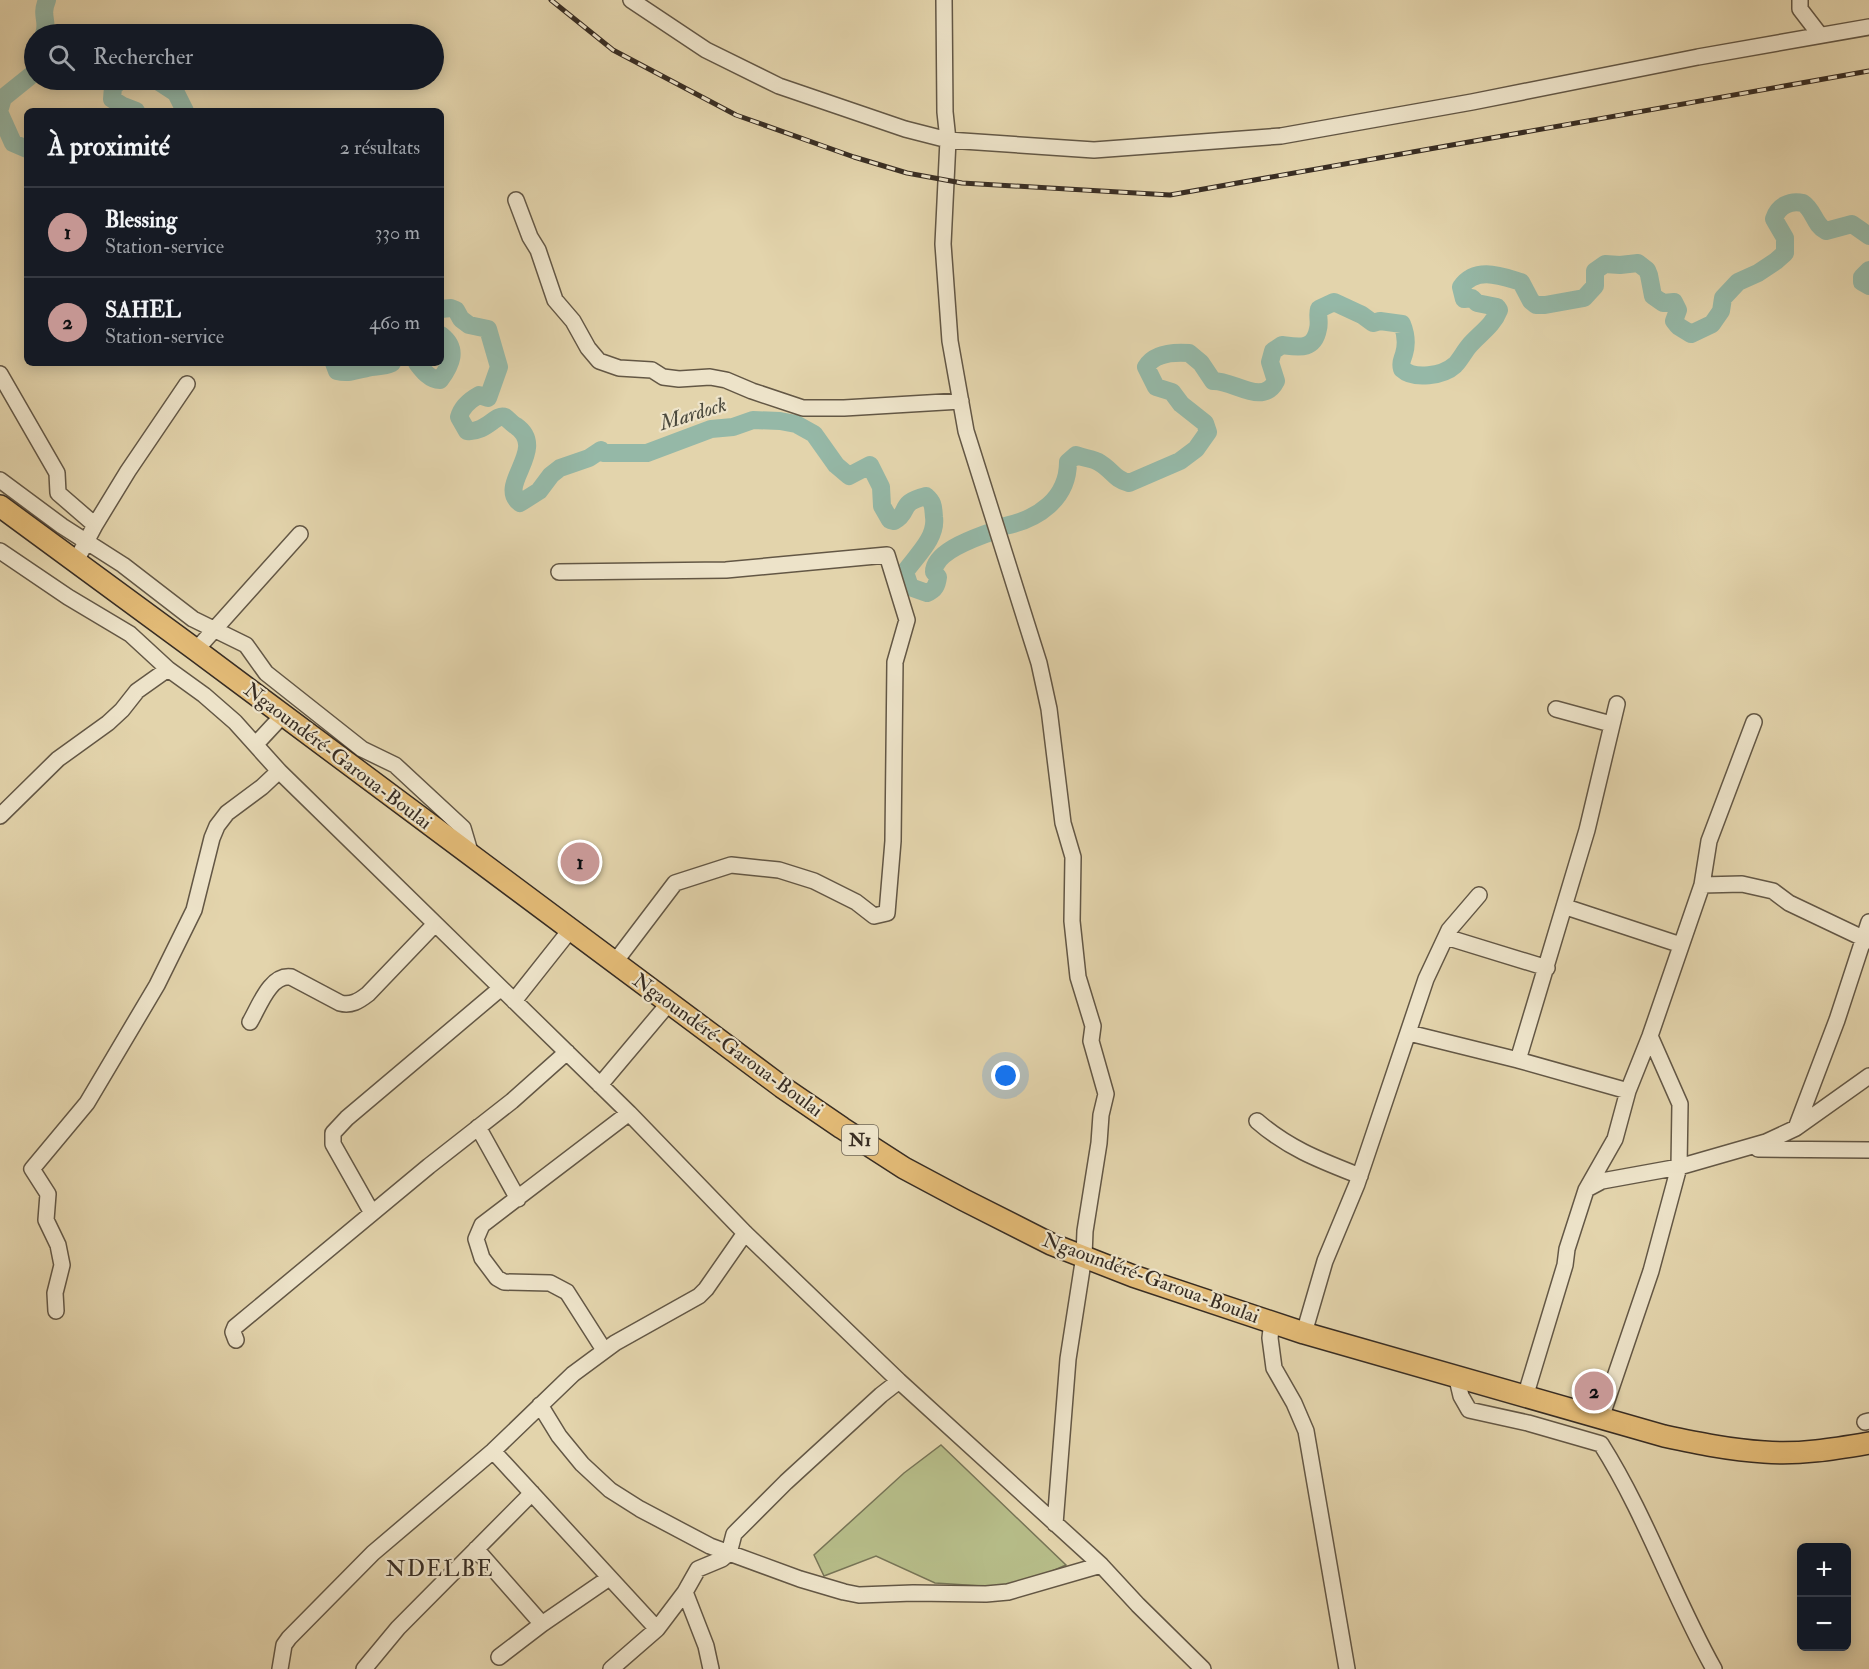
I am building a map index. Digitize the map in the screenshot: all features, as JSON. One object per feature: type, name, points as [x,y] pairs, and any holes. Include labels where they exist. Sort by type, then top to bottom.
[{"type":"highway","name":"Ngaoundéré-Garoua-Boulai","points":[[0,506],[782,1087],[904,1168],[1002,1220],[1051,1244],[1133,1276],[1304,1333],[1664,1436],[1714,1446],[1765,1452],[1822,1451],[1869,1443]]},
{"type":"street","points":[[631,0],[706,50],[779,86],[905,129],[948,140],[1094,150],[1281,136],[1869,27]]},
{"type":"street","points":[[944,0],[945,112],[948,140],[943,243],[950,341],[966,431],[1039,663],[1049,709],[1063,823],[1073,857],[1072,921],[1078,977],[1093,1026],[1091,1041],[1106,1094],[1101,1115],[1099,1143],[1085,1231],[1084,1256],[1068,1359],[1055,1524]]},
{"type":"street","points":[[1800,0],[1800,9],[1820,35]]},
{"type":"street","points":[[516,200],[538,250],[555,300],[573,321],[598,361],[619,368],[652,370],[663,377],[679,380],[710,376],[803,408],[844,408],[961,401]]},
{"type":"street","points":[[0,374],[57,473],[58,493],[95,525]]},
{"type":"street","points":[[76,561],[128,471],[187,384]]},
{"type":"street","points":[[0,480],[62,526],[123,566],[193,619],[241,642],[266,673],[302,702],[362,749],[395,765],[463,828],[471,855]]},
{"type":"street","points":[[196,650],[300,534]]},
{"type":"street","points":[[0,551],[68,597],[130,634],[168,669],[204,695],[629,1113],[745,1233],[899,1381],[1101,1565],[1203,1669]]},
{"type":"street","points":[[559,572],[726,570],[887,555],[907,620],[896,662],[893,841],[887,913],[874,916],[856,902],[814,881],[779,870],[731,865],[675,883],[615,962]]},
{"type":"street","points":[[0,816],[58,759],[108,723],[122,711],[138,691],[168,669]]},
{"type":"street","points":[[1518,1060],[1566,907],[1617,704]]},
{"type":"street","points":[[1556,709],[1611,724]]},
{"type":"street","points":[[256,744],[283,715]]},
{"type":"street","points":[[1525,1397],[1586,1190],[1615,1139],[1628,1091],[1650,1036],[1702,885],[1709,841],[1754,722]]},
{"type":"street","points":[[56,1311],[55,1293],[62,1266],[58,1245],[46,1220],[48,1194],[32,1170],[87,1103],[157,985],[194,910],[217,826],[239,802],[262,787],[279,771]]},
{"type":"street","points":[[1702,885],[1742,884],[1773,891],[1789,903],[1866,939]]},
{"type":"street","points":[[1304,1333],[1325,1261],[1360,1176],[1426,979],[1449,930],[1479,895]]},
{"type":"street","points":[[1566,907],[1681,945]]},
{"type":"street","points":[[1796,1128],[1866,939],[1869,922]]},
{"type":"street","points":[[250,1022],[274,982],[285,976],[340,1003],[347,1005],[354,1003],[368,994],[435,924]]},
{"type":"street","points":[[514,1001],[571,929]]},
{"type":"street","points":[[1446,936],[1547,968]]},
{"type":"street","points":[[372,1213],[333,1144],[333,1133],[365,1102],[501,988]]},
{"type":"street","points":[[600,1085],[669,1003]]},
{"type":"street","points":[[1409,1034],[1518,1060],[1628,1091]]},
{"type":"street","points":[[1600,1418],[1651,1271],[1679,1167],[1680,1104],[1650,1036]]},
{"type":"street","points":[[236,1341],[233,1332],[235,1327],[512,1101],[567,1052]]},
{"type":"street","points":[[1586,1190],[1602,1181],[1679,1167],[1766,1142],[1796,1128],[1869,1076]]},
{"type":"street","points":[[604,1350],[567,1292],[550,1283],[504,1282],[497,1278],[482,1258],[476,1239],[482,1225],[629,1113]]},
{"type":"street","points":[[1257,1121],[1277,1138],[1302,1152],[1360,1176]]},
{"type":"street","points":[[478,1127],[518,1199]]},
{"type":"street","points":[[1742,1149],[1869,1150]]},
{"type":"street","points":[[1673,1192],[1689,1175],[1713,1157]]},
{"type":"street","points":[[280,1669],[284,1645],[289,1638],[373,1553],[493,1450],[573,1374],[604,1350],[660,1316],[699,1296],[723,1268],[745,1233]]},
{"type":"street","points":[[1272,1321],[1270,1338],[1274,1368],[1294,1403],[1306,1431],[1347,1669]]},
{"type":"street","points":[[1456,1375],[1461,1396],[1469,1410],[1528,1423],[1601,1444],[1622,1477],[1667,1577],[1714,1669]]},
{"type":"street","points":[[611,1669],[657,1629],[685,1592],[698,1569],[722,1559],[729,1553],[734,1534],[786,1482],[899,1381]]},
{"type":"street","points":[[540,1406],[571,1450],[610,1490],[677,1529],[729,1553],[800,1579],[859,1595],[986,1594],[1008,1592],[1101,1565]]},
{"type":"street","points":[[493,1450],[657,1629]]},
{"type":"street","points":[[363,1669],[398,1628],[532,1493]]},
{"type":"street","points":[[476,1550],[542,1624]]},
{"type":"street","points":[[499,1658],[542,1624],[609,1578]]},
{"type":"street","points":[[685,1592],[706,1646],[711,1669]]},
{"type":"green space","points":[[941,1445],[1066,1565],[1013,1588],[935,1583],[876,1556],[824,1576],[814,1555],[904,1473]]},
{"type":"waterway","name":"Mardock","points":[[46,24],[44,11],[47,0]]},
{"type":"waterway","name":"Mardock","points":[[0,108],[3,98],[24,81]]},
{"type":"waterway","name":"Mardock","points":[[113,90],[112,99],[128,108]]},
{"type":"waterway","name":"Mardock","points":[[171,90],[176,93],[184,108]]},
{"type":"waterway","name":"Mardock","points":[[0,114],[13,143],[24,148]]},
{"type":"waterway","name":"Mardock","points":[[1005,526],[1029,518],[1049,505],[1063,487],[1068,462],[1076,455],[1097,461],[1120,479],[1129,483],[1180,461],[1196,449],[1208,432],[1205,423],[1181,404],[1172,392],[1156,387],[1146,367],[1159,356],[1189,353],[1201,363],[1213,381],[1263,392],[1276,381],[1270,362],[1273,351],[1282,345],[1299,347],[1313,341],[1319,324],[1319,309],[1334,302],[1362,315],[1373,323],[1380,321],[1402,324],[1406,343],[1401,363],[1402,369],[1414,375],[1436,374],[1455,365],[1469,346],[1486,330],[1499,310],[1497,307],[1477,303],[1472,298],[1464,299],[1461,287],[1467,281],[1489,274],[1505,277],[1521,282],[1531,301],[1536,305],[1545,305],[1584,298],[1595,286],[1595,271],[1605,264],[1638,263],[1647,270],[1653,296],[1663,303],[1674,302],[1678,310],[1674,321],[1691,334],[1712,324],[1721,311],[1723,298],[1738,282],[1758,273],[1785,253],[1785,238],[1774,219],[1785,205],[1794,202],[1803,203],[1826,231],[1852,224],[1869,236]]},
{"type":"waterway","name":"Mardock","points":[[1869,270],[1862,277],[1862,282],[1869,286]]},
{"type":"waterway","name":"Mardock","points":[[444,309],[456,310],[461,319],[469,325],[488,329],[499,367],[488,398],[479,395],[472,399],[464,407],[459,417],[467,431],[480,429],[498,418],[505,417],[525,435],[527,445],[525,456],[514,487],[514,495],[520,503],[539,491],[551,475],[560,468],[589,458],[601,450],[600,452],[604,453],[647,453],[711,429],[733,427],[753,420],[780,421],[796,424],[814,434],[836,465],[849,476],[870,465],[881,487],[882,506],[890,520],[894,521],[899,518],[908,505],[917,499],[926,496],[930,501],[933,508],[934,525],[929,539],[905,572],[910,587],[927,593],[932,590],[937,582],[938,577],[934,572],[940,558],[955,547],[988,533]]},
{"type":"waterway","name":"Mardock","points":[[419,366],[430,377],[440,380],[451,357],[450,346],[444,338]]},
{"type":"waterway","name":"Mardock","points":[[335,366],[337,371],[345,372],[383,366]]},
{"type":"railway","points":[[551,0],[613,50],[736,115],[854,157],[907,173],[962,183],[1170,195],[1869,71]]},
{"type":"place","name":"Blessing","points":[[580,862]]},
{"type":"place","name":"SAHEL","points":[[1594,1391]]},
{"type":"district","name":"NDELBE","points":[[440,1569]]}]
